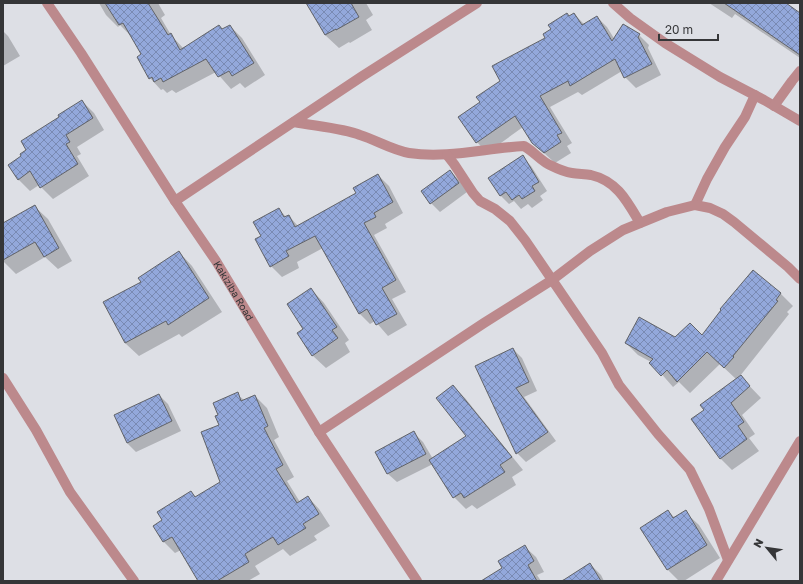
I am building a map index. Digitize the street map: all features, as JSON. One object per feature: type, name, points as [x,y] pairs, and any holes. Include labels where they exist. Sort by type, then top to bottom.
[{"type":"street","name":"Kakiziba Road","points":[[47,3],[81,53],[174,201],[216,261],[319,432],[417,581]]},
{"type":"street","points":[[174,201],[361,77],[477,3]]},
{"type":"street","points":[[613,3],[630,18],[665,43],[720,77],[800,121]]},
{"type":"street","points":[[774,106],[800,71]]},
{"type":"street","points":[[695,205],[707,178],[745,117],[755,95]]},
{"type":"street","points":[[294,122],[359,134],[383,145],[407,153],[446,155],[524,146],[550,166],[570,173],[591,175],[610,183],[622,194],[640,223]]},
{"type":"street","points":[[446,155],[454,164],[472,193],[480,201],[495,209],[510,221],[525,240],[602,352],[619,385],[690,470],[708,509],[728,560]]},
{"type":"street","points":[[319,432],[552,280],[590,251],[623,230],[667,212],[695,205],[710,208],[723,214],[800,278]]},
{"type":"street","points":[[3,378],[36,430],[70,492],[134,581]]},
{"type":"street","points":[[716,581],[800,441]]},
{"type":"building","points":[[105,3],[148,3],[168,35],[171,33],[180,50],[219,25],[222,29],[230,25],[254,63],[232,76],[229,71],[218,77],[206,59],[163,82],[161,78],[154,82],[152,77],[149,79],[137,57],[141,54],[123,23],[119,25]]},
{"type":"building","points":[[306,3],[351,3],[359,17],[325,35]]},
{"type":"building","points":[[724,3],[786,3],[800,13],[800,55]]},
{"type":"building","points":[[567,13],[569,16],[574,13],[582,25],[597,16],[612,41],[623,24],[640,34],[638,37],[652,64],[624,78],[615,59],[570,86],[568,81],[540,96],[562,133],[557,135],[561,142],[544,153],[532,143],[515,116],[476,143],[458,117],[480,102],[476,97],[500,81],[492,66],[545,38],[543,34],[551,29],[548,25]]},
{"type":"building","points":[[82,100],[93,118],[66,135],[70,142],[66,144],[78,164],[40,188],[30,171],[18,180],[8,165],[21,156],[20,154],[26,150],[21,141],[59,117],[58,115]]},
{"type":"building","points":[[523,155],[539,182],[532,186],[535,191],[522,199],[519,195],[512,200],[506,192],[500,196],[488,178]]},
{"type":"building","points":[[450,170],[459,183],[430,204],[421,191]]},
{"type":"building","points":[[378,174],[393,202],[374,213],[376,217],[364,223],[396,280],[382,288],[397,314],[376,325],[367,309],[359,314],[315,236],[286,251],[289,256],[270,267],[255,239],[261,236],[253,222],[279,208],[284,217],[289,215],[295,227],[356,193],[353,188]]},
{"type":"building","points":[[35,205],[59,248],[44,257],[35,242],[3,260],[3,223]]},
{"type":"building","points":[[179,251],[209,298],[168,325],[166,321],[125,343],[103,302],[141,282],[138,278]]},
{"type":"building","points":[[753,270],[781,293],[776,300],[778,301],[724,368],[707,352],[677,382],[667,370],[661,376],[649,363],[653,359],[625,343],[639,317],[675,337],[690,323],[702,335],[721,310],[720,309]]},
{"type":"building","points":[[311,288],[337,327],[332,330],[338,338],[312,356],[297,333],[303,329],[287,304]]},
{"type":"building","points":[[513,348],[529,382],[516,388],[548,432],[516,454],[475,366]]},
{"type":"building","points":[[741,375],[750,386],[731,403],[744,422],[738,426],[747,439],[720,459],[691,419],[704,410],[700,405]]},
{"type":"building","points":[[453,385],[512,457],[500,465],[505,472],[464,498],[461,493],[453,498],[429,460],[466,436],[436,398]]},
{"type":"building","points":[[238,392],[241,401],[255,395],[268,426],[264,428],[283,465],[276,469],[297,503],[308,496],[319,514],[303,524],[306,528],[278,545],[273,537],[245,554],[249,562],[217,581],[198,581],[172,537],[163,542],[153,526],[162,520],[157,512],[191,491],[195,497],[220,482],[201,432],[219,425],[215,416],[218,415],[213,403]]},
{"type":"building","points":[[159,394],[172,421],[127,443],[114,415]]},
{"type":"building","points":[[414,431],[426,454],[387,474],[375,452]]},
{"type":"building","points":[[668,510],[673,518],[686,510],[707,545],[667,570],[640,528]]},
{"type":"building","points":[[525,545],[534,561],[528,565],[537,581],[481,581],[502,568],[498,561]]},
{"type":"building","points":[[590,563],[601,581],[562,581]]}]
